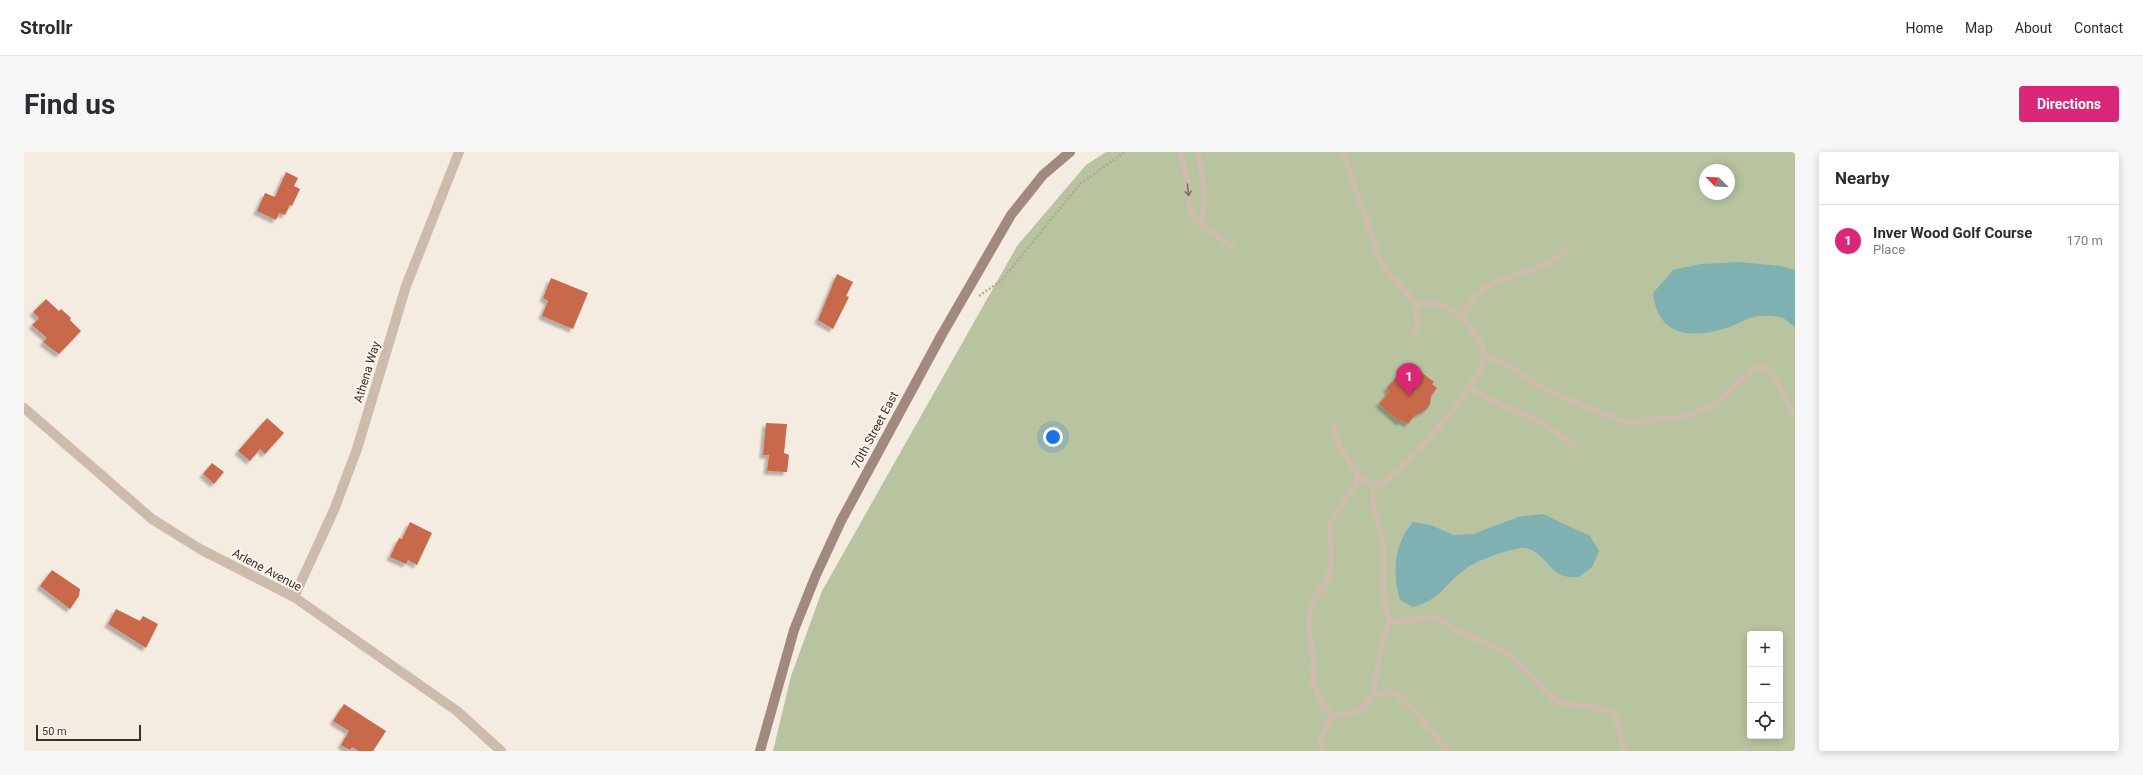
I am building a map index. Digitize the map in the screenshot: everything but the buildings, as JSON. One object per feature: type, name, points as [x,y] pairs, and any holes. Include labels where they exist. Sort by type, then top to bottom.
[{"type":"main road","name":"70th Street East","points":[[760,751],[794,630],[816,575],[841,521],[941,336],[1011,215],[1043,175],[1070,152]]},
{"type":"street","name":"Athena Way","points":[[294,597],[334,510],[357,450],[406,286],[459,152]]},
{"type":"street","name":"Arlene Avenue","points":[[24,408],[152,519],[200,549],[294,597],[457,711],[501,751]]},
{"type":"lane","points":[[1180,152],[1187,179],[1190,212],[1201,224],[1232,247]]},
{"type":"lane","points":[[1198,152],[1204,190],[1204,210],[1201,224]]},
{"type":"lane","points":[[1343,152],[1379,258],[1383,265],[1411,297],[1415,306],[1418,324],[1414,334]]},
{"type":"lane","points":[[1460,317],[1488,286],[1501,280],[1540,268],[1554,261],[1565,251]]},
{"type":"lane","points":[[1333,426],[1340,447],[1357,473],[1364,480],[1374,484],[1383,483],[1405,466],[1469,388],[1479,372],[1484,355],[1477,339],[1460,317],[1440,305],[1425,302],[1415,306]]},
{"type":"lane","points":[[1484,355],[1515,369],[1535,384],[1569,400],[1631,422],[1682,417],[1702,410],[1719,400],[1751,371],[1757,367],[1763,367],[1771,372],[1795,417]]},
{"type":"lane","points":[[1469,388],[1498,403],[1537,420],[1573,444]]},
{"type":"lane","points":[[1331,716],[1319,697],[1313,683],[1314,662],[1309,632],[1309,615],[1313,603],[1327,580],[1331,569],[1330,521],[1356,483],[1357,473]]},
{"type":"lane","points":[[1331,716],[1348,715],[1360,711],[1373,694],[1381,647],[1390,622],[1384,589],[1384,544],[1373,504],[1374,484]]},
{"type":"lane","points":[[1390,622],[1436,617],[1453,628],[1503,650],[1514,658],[1548,695],[1557,702],[1610,710],[1616,718],[1620,738],[1625,751]]},
{"type":"lane","points":[[1373,694],[1394,692],[1417,714],[1449,751]]},
{"type":"lane","points":[[1318,751],[1320,742],[1331,716]]},
{"type":"lane","points":[[1320,742],[1322,751]]},
{"type":"path","points":[[975,298],[1001,281],[1080,184],[1125,152]]},
{"type":"green space","points":[[1106,152],[1795,152],[1795,751],[773,751],[791,676],[822,591],[1017,246],[1086,165]]},
{"type":"water","points":[[1739,262],[1781,266],[1795,270],[1795,327],[1783,318],[1774,316],[1758,316],[1716,331],[1690,333],[1679,331],[1670,327],[1662,319],[1656,308],[1653,293],[1673,270],[1700,264]]},
{"type":"water","points":[[1543,514],[1590,536],[1599,551],[1592,567],[1579,577],[1563,576],[1533,551],[1521,548],[1491,556],[1475,563],[1464,570],[1441,592],[1429,601],[1413,607],[1400,600],[1396,580],[1396,559],[1402,539],[1413,522],[1431,525],[1453,535],[1473,534],[1518,517]]},
{"type":"place","name":"Inver Wood Golf Course","points":[[1409,396]]}]
